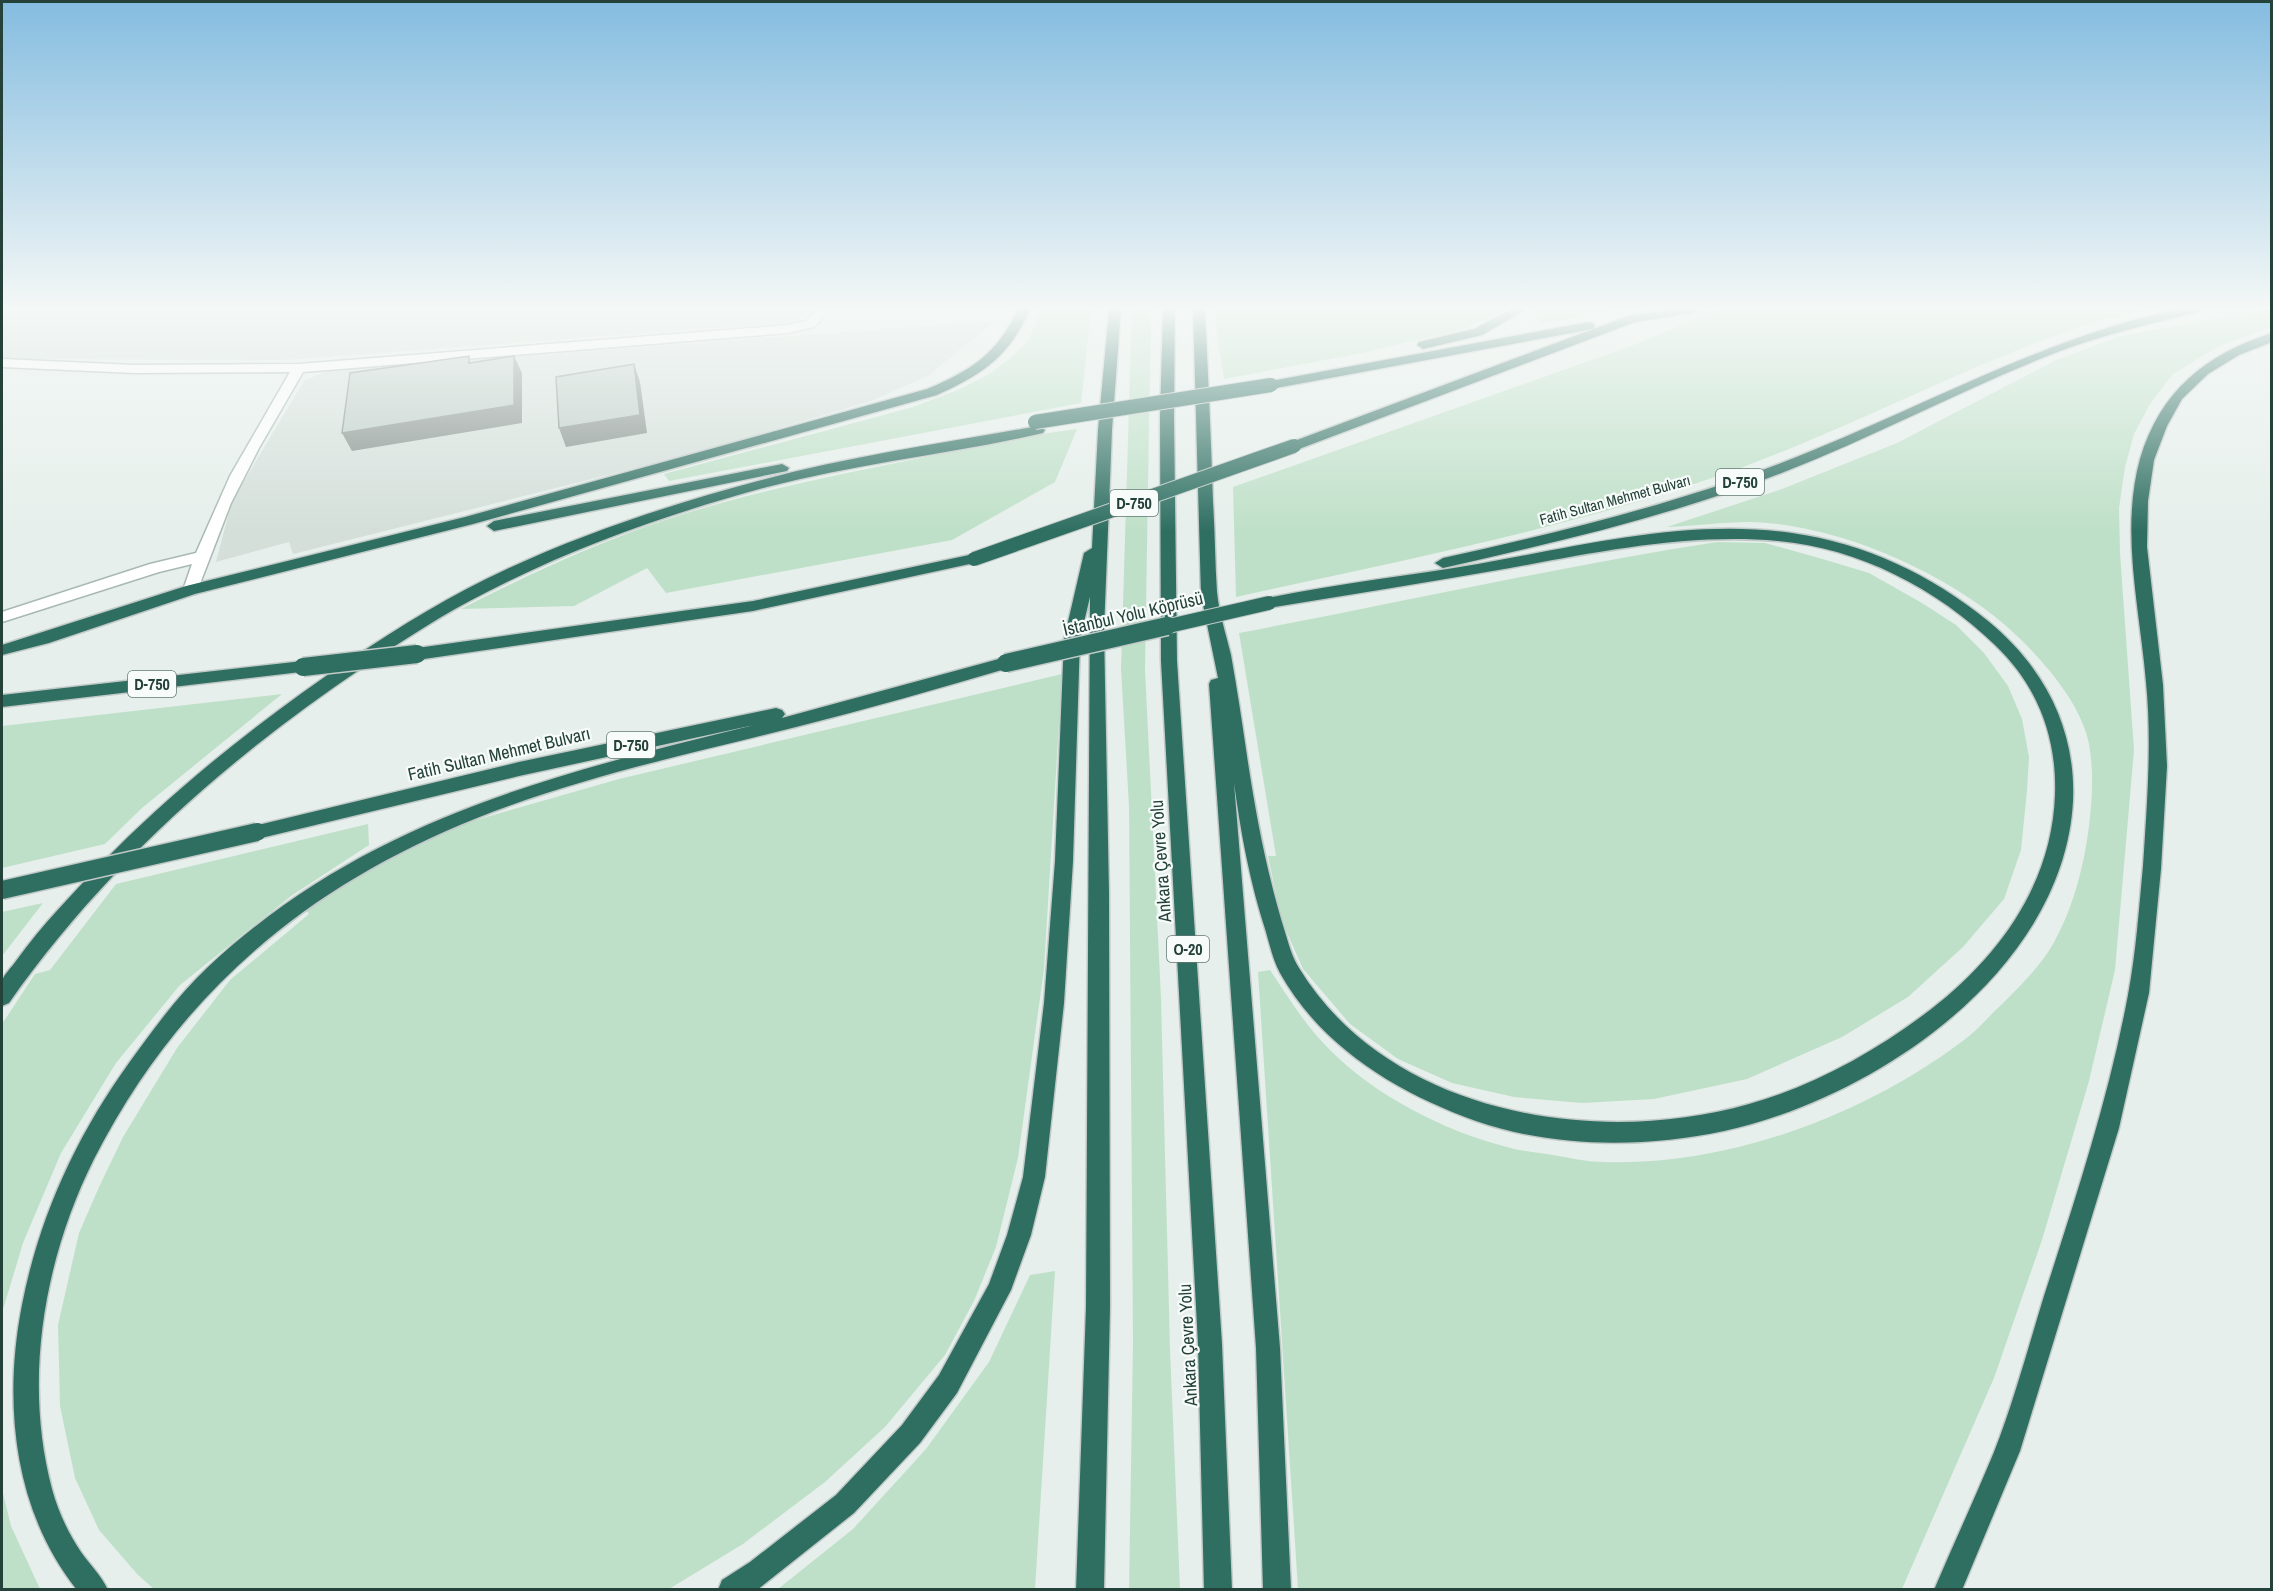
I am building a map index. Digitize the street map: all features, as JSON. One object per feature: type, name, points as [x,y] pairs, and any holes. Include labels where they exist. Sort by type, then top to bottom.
[{"type":"highway","points":[[33,642],[190,590],[468,521],[932,392],[951,383]]},
{"type":"highway","points":[[1090,1590],[1098,1283],[1100,893],[1096,630],[1109,383]]},
{"type":"highway","name":"Ankara Çevre Yolu","points":[[1168,383],[1169,661],[1210,1344],[1218,1590]]},
{"type":"highway","points":[[1201,383],[1209,595],[1268,1348],[1277,1590]]},
{"type":"highway","points":[[1204,459],[1211,383]]},
{"type":"highway","points":[[2,650],[497,525],[787,467],[1036,426],[1257,383]]},
{"type":"highway","name":"D-750","points":[[2,701],[417,654],[753,606],[974,560],[1294,446],[1461,383]]},
{"type":"highway","name":"Fatih Sultan Mehmet Bulvarı","points":[[1269,603],[1508,549],[1694,499],[1821,452],[1973,383]]},
{"type":"highway","points":[[1948,1590],[2007,1451],[2062,1281],[2108,1128],[2139,993],[2152,869],[2158,766],[2155,685],[2139,547],[2141,501],[2147,460],[2160,426],[2176,397],[2190,383]]},
{"type":"highway","points":[[2,997],[47,936],[129,846],[214,768],[272,722],[338,676],[408,630],[480,588],[545,558],[728,493],[792,476],[1036,426]]},
{"type":"highway","points":[[732,1590],[760,1572],[845,1504],[911,1434],[948,1384],[999,1290],[1019,1235],[1034,1177],[1054,1004],[1065,861],[1072,639],[1104,501]]},
{"type":"highway","points":[[1209,595],[1226,671],[1246,816],[1263,897],[1287,968],[1326,1019],[1366,1056],[1406,1080],[1457,1104],[1529,1126],[1635,1131],[1724,1121],[1765,1109],[1822,1086],[1882,1056],[1952,1007],[2006,952],[2028,920],[2045,884],[2061,830],[2065,789],[2063,746],[2050,706],[2030,671],[1994,634],[1948,596],[1905,574],[1830,545],[1788,537],[1753,535],[1660,538],[1269,603]]},
{"type":"highway","name":"İstanbul Yolu Köprüsü","points":[[1006,663],[1269,603]]},
{"type":"highway","points":[[94,1590],[69,1557],[43,1502],[28,1442],[27,1373],[33,1308],[46,1249],[93,1137],[130,1078],[172,1022],[212,975],[300,900],[394,844],[441,823],[642,759],[773,727],[1006,663]]},
{"type":"highway","name":"Fatih Sultan Mehmet Bulvarı","points":[[2,890],[531,767],[1006,663]]},
{"type":"street","points":[[190,590],[200,557],[244,458],[290,383]]},
{"type":"street","points":[[2,617],[155,568],[200,557]]},
{"type":"shaded area","points":[[303,383],[911,383],[871,401],[696,453],[293,554],[289,542],[216,562],[232,501]]},
{"type":"green space","points":[[971,383],[1083,383],[1081,403],[669,481],[664,474],[913,407]]},
{"type":"green space","points":[[1130,383],[1150,383],[1145,669],[1161,998],[1170,1349],[1180,1589],[1129,1590],[1133,1343],[1129,806],[1121,669]]},
{"type":"green space","points":[[1526,383],[1941,383],[1797,446],[1681,488],[1492,540],[1236,597],[1233,487]]},
{"type":"green space","points":[[2011,383],[2166,383],[2150,404],[2134,434],[2125,467],[2119,508],[2134,750],[2115,970],[2089,1081],[2042,1240],[1994,1378],[1902,1589],[1298,1589],[1258,972],[1270,970],[1312,1030],[1347,1066],[1388,1096],[1435,1121],[1483,1140],[1517,1150],[1604,1162],[1651,1161],[1699,1155],[1747,1145],[1794,1131],[1840,1113],[1884,1091],[1925,1067],[1973,1032],[2035,969],[2060,931],[2077,887],[2084,856],[2092,796],[2092,765],[2089,744],[2077,711],[2056,679],[2030,649],[2005,625],[1950,586],[1919,569],[1851,541],[1817,531],[1750,522],[1667,527],[1782,489],[1897,443]]},
{"type":"green space","points":[[1077,429],[1055,482],[952,540],[666,593],[647,568],[574,606],[461,609],[587,550],[639,529],[696,510],[821,479],[996,442]]},
{"type":"green space","points":[[1717,542],[1765,543],[1869,573],[1956,625],[1984,653],[2008,686],[2022,719],[2029,757],[2021,850],[2004,899],[1963,947],[1908,997],[1842,1037],[1747,1079],[1654,1099],[1582,1103],[1514,1097],[1452,1083],[1398,1059],[1350,1024],[1303,969],[1281,919],[1268,856],[1276,856],[1239,633],[1537,574]]},
{"type":"green space","points":[[1062,674],[1044,969],[1018,1158],[996,1247],[974,1301],[945,1355],[885,1427],[825,1482],[743,1544],[669,1589],[155,1590],[138,1575],[99,1530],[75,1478],[60,1406],[58,1325],[79,1233],[123,1137],[177,1048],[230,980],[309,914],[305,909],[398,851],[469,822],[619,779]]},
{"type":"green space","points":[[282,694],[142,808],[105,844],[2,868],[2,726]]},
{"type":"green space","points":[[368,824],[369,845],[291,896],[180,985],[116,1063],[61,1153],[23,1243],[2,1313],[2,1024],[35,974],[50,970],[116,884]]},
{"type":"green space","points":[[43,903],[2,956],[2,912]]},
{"type":"green space","points":[[1055,1271],[1035,1589],[778,1589],[853,1529],[926,1449],[989,1362],[1030,1275]]},
{"type":"green space","points":[[2,1489],[11,1526],[40,1589],[2,1589]]},
{"type":"building","points":[[349,383],[514,383],[514,405],[342,433]]},
{"type":"building","points":[[556,383],[636,383],[640,415],[559,428]]}]
